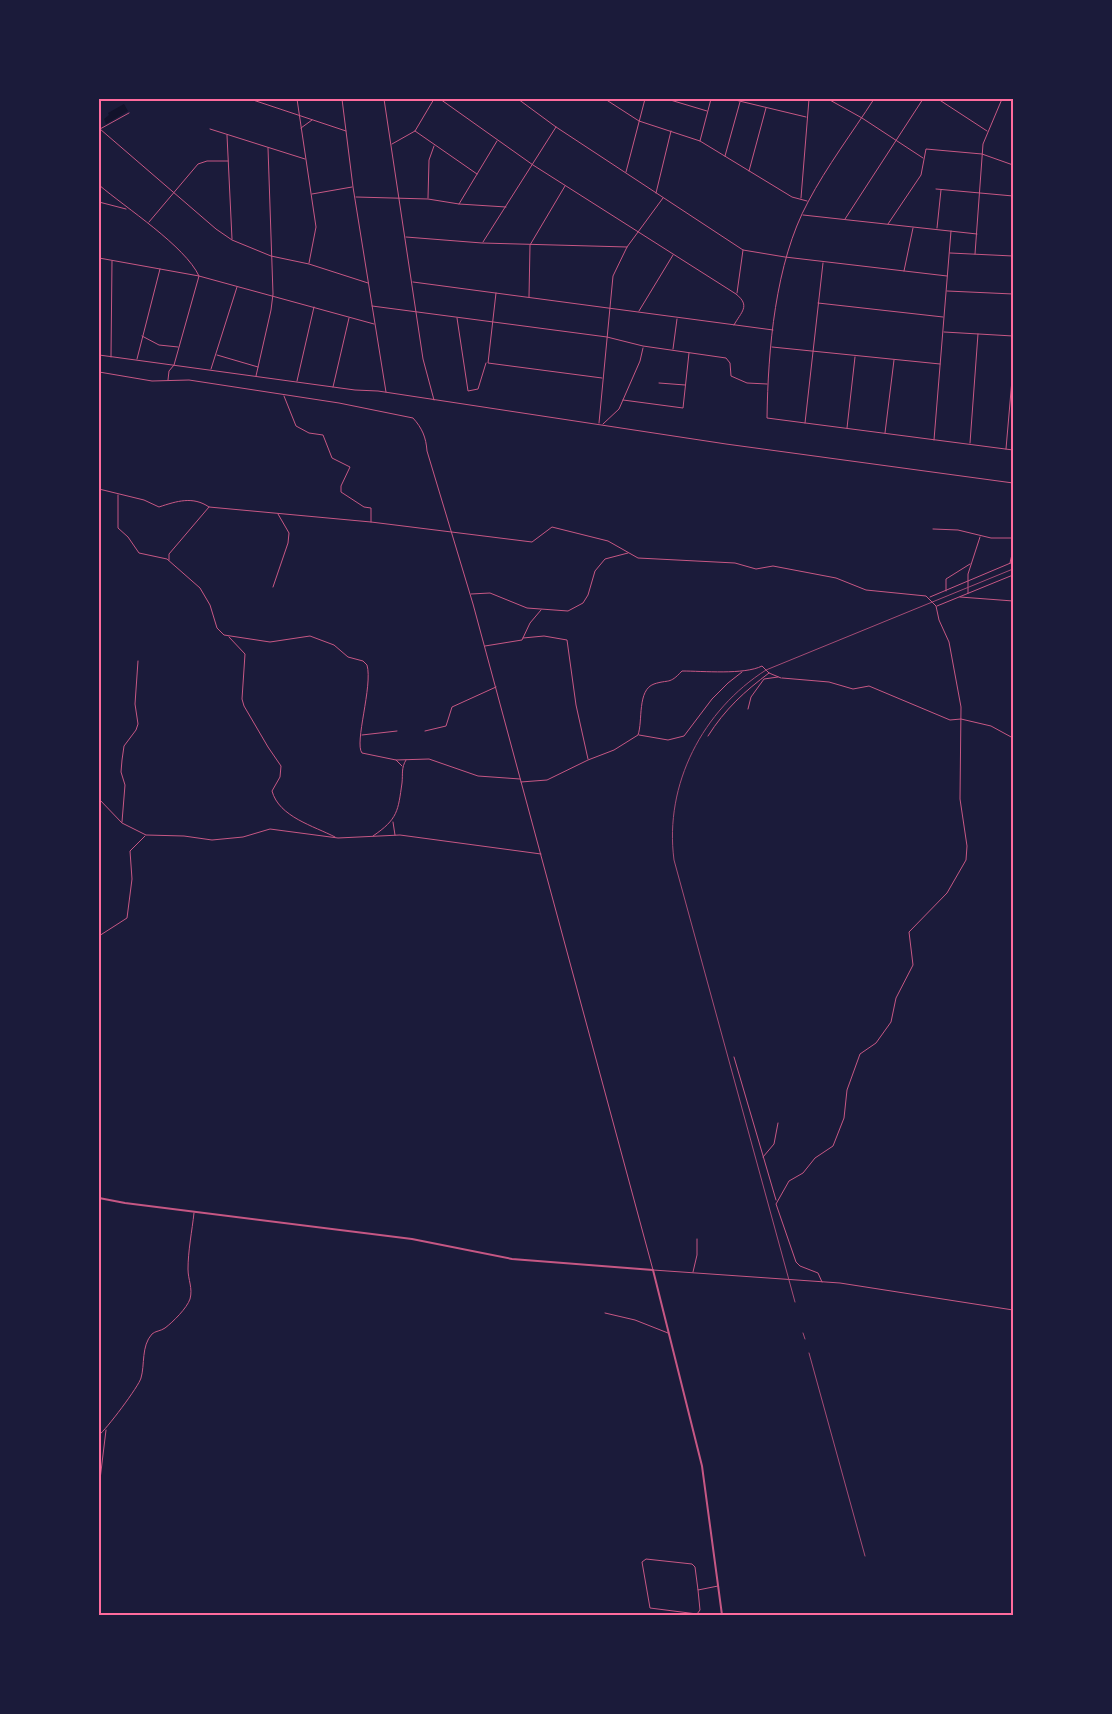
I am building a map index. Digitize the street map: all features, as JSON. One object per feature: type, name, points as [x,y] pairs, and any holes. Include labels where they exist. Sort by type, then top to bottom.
[{"type":"street","points":[[250,99],[347,132]]},
{"type":"street","points":[[297,99],[316,233],[309,264]]},
{"type":"street","points":[[342,99],[353,187],[386,393]]},
{"type":"street","points":[[384,99],[423,359],[435,400]]},
{"type":"street","points":[[392,144],[415,132],[434,99]]},
{"type":"street","points":[[440,99],[532,165],[744,300],[745,305],[734,325]]},
{"type":"street","points":[[519,99],[556,127],[743,250],[823,262],[947,276]]},
{"type":"street","points":[[605,99],[639,120],[700,141],[792,197],[801,198],[808,202]]},
{"type":"street","points":[[626,172],[645,99]]},
{"type":"street","points":[[668,99],[708,111]]},
{"type":"street","points":[[700,141],[711,99]]},
{"type":"street","points":[[732,99],[806,118]]},
{"type":"street","points":[[801,198],[809,99]]},
{"type":"street","points":[[828,99],[862,118],[924,158]]},
{"type":"street","points":[[874,99],[808,202],[784,257],[767,384],[766,418],[1013,450]]},
{"type":"street","points":[[844,220],[923,99]]},
{"type":"street","points":[[938,99],[987,131]]},
{"type":"street","points":[[976,254],[982,154],[987,131],[1002,99]]},
{"type":"street","points":[[725,156],[740,101]]},
{"type":"street","points":[[749,171],[766,107]]},
{"type":"street","points":[[128,113],[100,129],[232,240],[271,256],[309,264],[368,283]]},
{"type":"street","points":[[301,128],[312,120]]},
{"type":"street","points":[[482,243],[556,127]]},
{"type":"street","points":[[210,129],[306,160]]},
{"type":"street","points":[[656,193],[672,131]]},
{"type":"street","points":[[415,132],[477,174]]},
{"type":"street","points":[[227,134],[232,240]]},
{"type":"street","points":[[459,204],[497,141]]},
{"type":"street","points":[[428,199],[429,160],[434,146]]},
{"type":"street","points":[[256,376],[272,310],[268,148]]},
{"type":"street","points":[[888,224],[921,175],[926,149],[982,154],[1013,165]]},
{"type":"street","points":[[148,223],[175,194],[198,164],[207,161],[228,161]]},
{"type":"street","points":[[99,185],[127,209],[148,223],[190,262],[199,276],[174,366],[169,371],[168,381]]},
{"type":"street","points":[[528,298],[530,245],[565,186]]},
{"type":"street","points":[[311,194],[353,187]]},
{"type":"street","points":[[936,189],[1013,196]]},
{"type":"street","points":[[937,230],[941,189]]},
{"type":"street","points":[[356,197],[428,199],[459,204],[506,207]]},
{"type":"street","points":[[599,424],[609,309],[614,276],[627,247],[663,198]]},
{"type":"street","points":[[99,202],[127,209]]},
{"type":"street","points":[[802,214],[977,234]]},
{"type":"street","points":[[904,272],[914,227]]},
{"type":"street","points":[[934,440],[951,232]]},
{"type":"street","points":[[406,237],[482,243],[627,247]]},
{"type":"street","points":[[736,294],[743,250]]},
{"type":"street","points":[[949,253],[1013,256]]},
{"type":"street","points":[[638,312],[674,255]]},
{"type":"street","points":[[99,258],[199,276],[272,294],[375,324]]},
{"type":"street","points":[[111,357],[112,261]]},
{"type":"street","points":[[805,423],[823,262]]},
{"type":"street","points":[[137,360],[141,336],[160,269]]},
{"type":"street","points":[[412,282],[774,330]]},
{"type":"street","points":[[210,370],[238,286]]},
{"type":"street","points":[[946,291],[1013,294]]},
{"type":"street","points":[[457,317],[468,391],[478,389],[487,361],[496,293]]},
{"type":"street","points":[[818,303],[944,317]]},
{"type":"street","points":[[372,306],[417,310],[607,337],[643,346],[726,358],[730,363],[731,376],[747,383],[767,384]]},
{"type":"street","points":[[297,382],[314,307]]},
{"type":"street","points":[[333,387],[350,317]]},
{"type":"street","points":[[673,351],[677,318]]},
{"type":"street","points":[[943,332],[1013,336]]},
{"type":"street","points":[[970,444],[978,334]]},
{"type":"street","points":[[141,336],[159,344],[179,347]]},
{"type":"street","points":[[603,425],[608,418],[617,412],[640,361],[643,346]]},
{"type":"street","points":[[772,347],[940,364]]},
{"type":"street","points":[[623,400],[682,408],[685,403],[685,385],[690,353]]},
{"type":"street","points":[[99,355],[386,393],[1013,483]]},
{"type":"street","points":[[216,355],[258,367]]},
{"type":"street","points":[[847,428],[855,356]]},
{"type":"street","points":[[885,433],[894,359]]},
{"type":"street","points":[[487,361],[603,378]]},
{"type":"street","points":[[1006,449],[1013,368]]},
{"type":"street","points":[[99,372],[152,381],[189,380],[284,395],[413,418],[420,426],[426,438],[427,451],[496,687],[653,1270],[702,1466],[722,1615]]},
{"type":"street","points":[[659,383],[685,385]]},
{"type":"street","points":[[284,395],[296,426],[309,433],[323,434],[332,458],[350,467],[340,489],[341,492],[364,507],[372,508],[371,522]]},
{"type":"street","points":[[99,489],[144,500],[159,507],[181,500],[201,501],[209,507],[371,522],[452,534],[532,542],[552,527],[608,541],[638,558],[735,563],[756,569],[773,566],[836,578],[866,590],[929,598],[1013,562]]},
{"type":"street","points":[[118,494],[118,528],[128,537],[139,553],[169,560],[200,588],[210,605],[217,628],[229,636],[245,654],[242,699],[244,706],[268,747],[282,766],[280,777],[272,794],[280,806],[298,822],[338,838]]},
{"type":"street","points":[[169,560],[170,554],[188,535],[209,507]]},
{"type":"street","points":[[273,587],[288,543],[288,533],[278,514]]},
{"type":"street","points":[[933,529],[958,530],[1000,539],[1013,538]]},
{"type":"street","points":[[968,593],[967,582],[970,563],[980,536]]},
{"type":"street","points":[[1009,563],[1013,550]]},
{"type":"street","points":[[470,594],[490,593],[527,608],[542,610],[561,612],[577,608],[588,596],[598,566],[610,556],[628,553]]},
{"type":"street","points":[[946,591],[946,579],[970,563]]},
{"type":"street","points":[[936,606],[1013,574]]},
{"type":"street","points":[[959,596],[1013,601]]},
{"type":"street","points":[[777,1202],[789,1181],[803,1173],[815,1158],[833,1146],[844,1118],[847,1090],[860,1054],[876,1043],[891,1022],[896,998],[913,965],[909,932],[947,892],[966,860],[967,846],[960,799],[961,707],[949,642],[939,620],[936,606],[929,598]]},
{"type":"street","points":[[523,638],[530,623],[542,610]]},
{"type":"street","points":[[229,636],[274,642],[310,636],[334,645],[348,657],[367,664],[367,704],[361,724],[359,745],[362,753],[396,760],[429,759],[478,776],[520,779]]},
{"type":"street","points":[[484,646],[544,636],[567,640],[576,705],[588,760]]},
{"type":"street","points":[[122,823],[125,785],[121,772],[122,760],[124,746],[136,730],[138,724],[135,704],[138,662]]},
{"type":"street","points":[[521,782],[547,780],[614,750],[638,735],[668,740],[684,736],[712,699],[728,683],[743,672],[762,666],[769,673],[781,678]]},
{"type":"street","points":[[638,735],[645,692],[653,684],[668,682],[682,671],[697,673],[716,670],[743,672]]},
{"type":"street","points":[[708,736],[731,705],[754,683],[769,673]]},
{"type":"street","points":[[748,709],[751,697],[764,679],[781,678],[829,682],[853,689],[869,686],[950,720],[961,719],[991,726],[1013,738]]},
{"type":"street","points":[[425,731],[446,726],[452,707],[496,687]]},
{"type":"street","points":[[361,735],[397,731]]},
{"type":"street","points":[[396,760],[402,767]]},
{"type":"street","points":[[372,837],[393,821],[398,812],[402,767],[406,760]]},
{"type":"street","points":[[99,798],[122,823],[146,836],[184,836],[212,840],[243,837],[270,829],[338,838],[395,836],[541,854]]},
{"type":"street","points":[[393,821],[395,836]]},
{"type":"street","points":[[99,936],[127,918],[132,879],[130,851],[146,836]]},
{"type":"street","points":[[734,1057],[796,1262],[800,1266],[818,1273],[822,1282]]},
{"type":"street","points":[[763,1157],[774,1144],[778,1123]]},
{"type":"street","points":[[99,1198],[412,1239],[512,1259],[822,1282],[898,1290],[1013,1310]]},
{"type":"street","points":[[99,1435],[126,1404],[131,1392],[139,1384],[146,1344],[152,1334],[164,1329],[188,1304],[192,1289],[188,1271],[188,1260],[195,1212]]},
{"type":"street","points":[[693,1272],[697,1255],[697,1239]]},
{"type":"street","points":[[605,1313],[636,1320],[669,1333]]},
{"type":"street","points":[[99,1488],[106,1429]]},
{"type":"street","points":[[646,1559],[692,1564],[695,1567],[698,1590],[700,1610],[697,1614],[650,1608],[642,1562],[646,1559]]},
{"type":"street","points":[[698,1590],[718,1586]]},
{"type":"shaded area","points":[[124,104],[128,111],[106,124],[104,119],[109,115],[108,113]]},
{"type":"railway","points":[[795,1302],[674,860],[672,832],[675,804],[682,777],[693,752],[707,728],[724,706],[766,670],[1013,569]]},
{"type":"railway","points":[[803,1333],[805,1339]]},
{"type":"railway","points":[[809,1353],[865,1556]]}]
